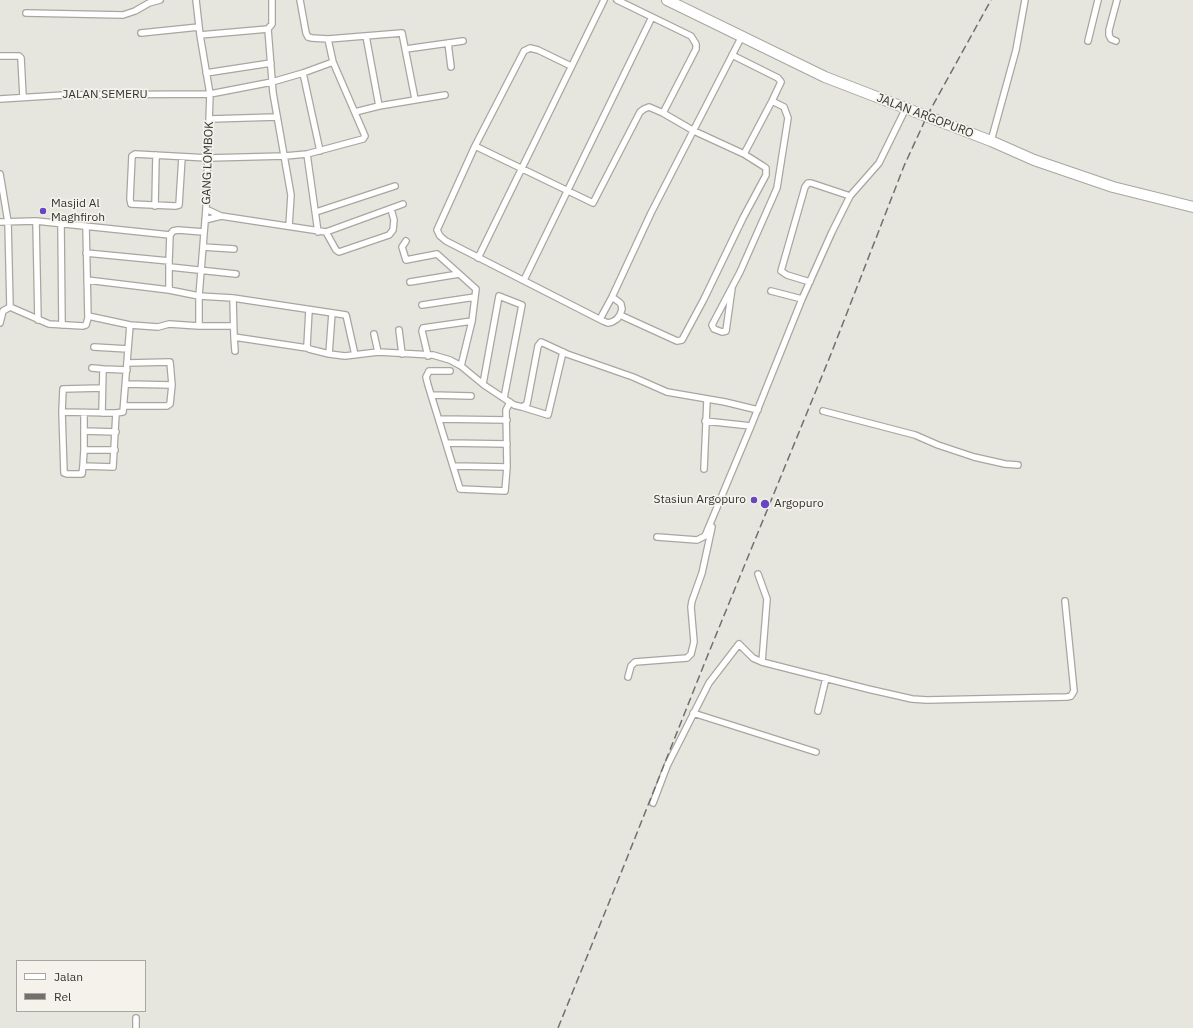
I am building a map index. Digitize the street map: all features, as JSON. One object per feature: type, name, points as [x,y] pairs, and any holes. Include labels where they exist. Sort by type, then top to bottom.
[{"type":"highway","name":"JALAN ARGOPURO","points":[[667,0],[825,77],[991,141],[1034,160],[1113,187],[1193,207]]},
{"type":"street","points":[[26,13],[123,15],[135,11],[149,3],[160,0]]},
{"type":"street","name":"GANG LOMBOK","points":[[196,0],[210,94],[206,210],[199,296],[199,326]]},
{"type":"street","points":[[272,0],[272,24],[268,29],[273,92],[291,195],[289,226]]},
{"type":"street","points":[[300,0],[308,37],[328,39],[400,32],[403,35],[406,48],[415,99]]},
{"type":"street","points":[[478,258],[604,0]]},
{"type":"street","points":[[617,0],[691,36],[696,44],[696,49],[663,114]]},
{"type":"street","points":[[991,141],[1016,50],[1025,0]]},
{"type":"street","points":[[1088,41],[1098,0]]},
{"type":"street","points":[[1116,41],[1111,39],[1109,30],[1117,0]]},
{"type":"street","points":[[524,280],[652,17]]},
{"type":"street","points":[[141,33],[199,27]]},
{"type":"street","points":[[200,35],[268,29]]},
{"type":"street","points":[[366,36],[379,106]]},
{"type":"street","points":[[600,319],[612,297],[651,212],[742,36]]},
{"type":"street","points":[[182,157],[179,205],[155,206],[131,204],[133,154],[208,158],[285,156],[307,154],[365,138],[365,134],[333,62],[328,39]]},
{"type":"street","points":[[406,48],[463,41]]},
{"type":"street","points":[[448,43],[451,67]]},
{"type":"street","points":[[571,66],[538,50],[530,48],[524,51],[475,146],[437,230],[440,236],[446,241],[608,323],[617,319],[622,309],[621,304],[612,297]]},
{"type":"street","points":[[732,55],[780,80],[780,85],[744,154]]},
{"type":"street","points":[[0,56],[19,56],[21,58],[23,97]]},
{"type":"street","name":"JALAN SEMERU","points":[[0,99],[23,97],[210,94],[272,82],[333,62]]},
{"type":"street","points":[[206,73],[271,63]]},
{"type":"street","points":[[303,73],[320,150]]},
{"type":"street","points":[[355,112],[415,99],[445,95]]},
{"type":"street","points":[[732,288],[726,331],[722,332],[714,329],[712,325],[732,288],[777,188],[788,118],[784,107],[772,101]]},
{"type":"street","points":[[475,146],[593,203],[640,112],[649,107],[694,131],[744,154],[766,168],[766,175],[682,340],[677,342],[620,315]]},
{"type":"street","points":[[657,537],[695,540],[701,539],[705,536],[758,410],[802,299],[832,232],[850,196],[876,167],[906,108]]},
{"type":"street","points":[[210,119],[277,117]]},
{"type":"street","points":[[307,154],[318,232]]},
{"type":"street","points":[[155,206],[156,155]]},
{"type":"street","points":[[0,174],[8,222],[10,307]]},
{"type":"street","points":[[810,282],[787,275],[781,271],[805,187],[808,183],[811,183],[850,196]]},
{"type":"street","points":[[316,212],[396,186]]},
{"type":"street","points":[[206,210],[221,216],[289,226],[318,232],[326,232],[403,204]]},
{"type":"street","points":[[326,232],[336,250],[339,252],[389,235],[393,230],[394,220],[391,209]]},
{"type":"street","points":[[205,220],[221,216]]},
{"type":"street","points":[[36,221],[38,320]]},
{"type":"street","points":[[0,222],[36,221],[170,235]]},
{"type":"street","points":[[61,224],[62,325]]},
{"type":"street","points":[[0,323],[1,310],[10,307],[49,324],[84,325],[87,323],[86,226]]},
{"type":"street","points":[[169,290],[170,235],[173,231],[178,230],[204,232]]},
{"type":"street","points":[[406,241],[402,248],[406,260],[437,254],[476,289],[472,321],[461,366]]},
{"type":"street","points":[[203,247],[234,250]]},
{"type":"street","points":[[86,253],[236,274]]},
{"type":"street","points":[[410,282],[459,274]]},
{"type":"street","points":[[87,280],[169,290],[199,296],[232,298],[346,315],[355,355]]},
{"type":"street","points":[[771,291],[802,299]]},
{"type":"street","points":[[422,305],[475,296]]},
{"type":"street","points":[[483,384],[499,296],[522,305],[504,398]]},
{"type":"street","points":[[232,298],[235,351]]},
{"type":"street","points":[[307,348],[309,310]]},
{"type":"street","points":[[329,354],[332,313]]},
{"type":"street","points":[[88,316],[130,326],[158,327],[169,324],[233,326]]},
{"type":"street","points":[[428,356],[422,331],[423,328],[472,321]]},
{"type":"street","points":[[62,412],[122,413],[124,406],[130,326]]},
{"type":"street","points":[[398,330],[402,354]]},
{"type":"street","points":[[374,334],[378,352]]},
{"type":"street","points":[[234,337],[307,348],[329,354],[355,355],[378,352],[442,358],[461,366],[483,384],[510,402],[548,414],[563,352]]},
{"type":"street","points":[[522,407],[527,404],[539,344],[541,342],[563,352],[633,377],[667,392],[758,410]]},
{"type":"street","points":[[94,347],[128,345]]},
{"type":"street","points":[[124,406],[169,406],[172,385],[170,362],[127,363]]},
{"type":"street","points":[[92,368],[127,370]]},
{"type":"street","points":[[102,413],[103,369]]},
{"type":"street","points":[[450,371],[429,371],[426,377],[460,489],[504,491],[506,489],[506,410],[510,402]]},
{"type":"street","points":[[126,384],[172,385]]},
{"type":"street","points":[[84,413],[84,450],[82,474],[67,474],[64,473],[62,390],[102,388]]},
{"type":"street","points":[[431,395],[472,396]]},
{"type":"street","points":[[704,469],[707,400]]},
{"type":"street","points":[[822,411],[915,435],[938,445],[974,457],[1005,464],[1018,465]]},
{"type":"street","points":[[83,466],[112,468],[114,466],[116,413]]},
{"type":"street","points":[[439,419],[507,420]]},
{"type":"street","points":[[705,421],[751,426]]},
{"type":"street","points":[[84,431],[116,432]]},
{"type":"street","points":[[447,443],[507,444]]},
{"type":"street","points":[[84,450],[115,450]]},
{"type":"street","points":[[454,466],[507,467]]},
{"type":"street","points":[[628,677],[631,666],[635,662],[687,658],[691,654],[694,642],[691,607],[703,566],[714,515]]},
{"type":"street","points":[[758,574],[767,599],[762,662]]},
{"type":"street","points":[[653,803],[667,766],[709,683],[739,644],[753,658],[762,662],[912,699],[927,700],[1071,696],[1074,690],[1065,601]]},
{"type":"street","points":[[818,711],[826,678]]},
{"type":"street","points":[[693,713],[816,752]]},
{"type":"street","points":[[136,1018],[136,1028]]},
{"type":"railway","points":[[558,1028],[831,354],[904,166],[927,116],[991,0]]},
{"type":"place","name":"Masjid Al Maghfiroh","points":[[43,211]]},
{"type":"place","name":"Stasiun Argopuro","points":[[754,500]]},
{"type":"place","name":"Argopuro","points":[[765,504]]}]
